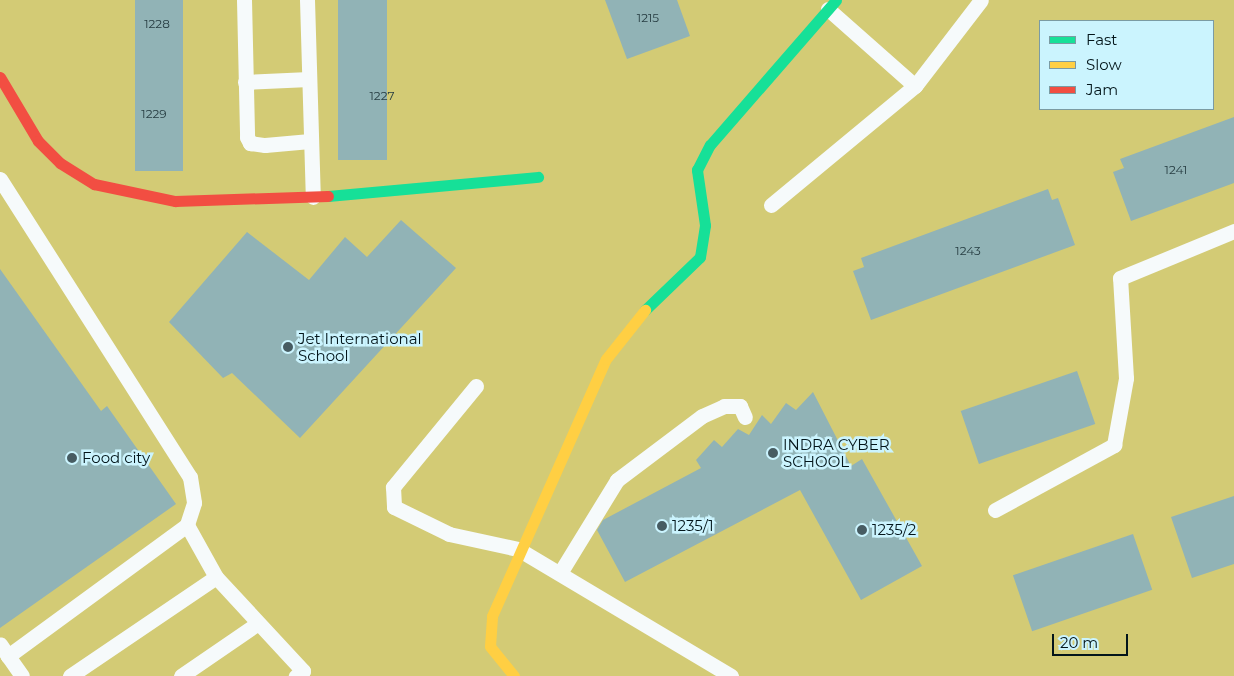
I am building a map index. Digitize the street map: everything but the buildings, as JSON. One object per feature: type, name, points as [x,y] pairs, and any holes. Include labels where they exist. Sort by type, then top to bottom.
[{"type":"street","points":[[514,676],[490,646],[492,616],[518,549],[606,359],[656,298],[700,257],[705,225],[697,170],[710,145],[832,5]]},
{"type":"street","points":[[0,77],[38,141],[60,163],[94,184],[175,201],[312,196],[538,177]]},
{"type":"lane","points":[[244,0],[245,82],[250,143],[310,141]]},
{"type":"lane","points":[[307,0],[312,196]]},
{"type":"lane","points":[[772,205],[915,86],[981,0]]},
{"type":"lane","points":[[832,5],[915,86]]},
{"type":"lane","points":[[245,82],[309,79]]},
{"type":"lane","points":[[0,179],[190,477],[194,503],[187,525],[4,650],[22,676]]},
{"type":"lane","points":[[995,510],[1114,445],[1126,378],[1120,278],[1234,230]]},
{"type":"lane","points":[[476,386],[393,487],[394,506],[450,534],[518,549],[731,676]]},
{"type":"lane","points":[[560,573],[617,480],[702,416],[724,406],[740,406],[745,417]]},
{"type":"lane","points":[[187,525],[216,577],[303,671],[296,676]]},
{"type":"lane","points":[[70,676],[216,577]]},
{"type":"lane","points":[[182,676],[258,623]]},
{"type":"shaded area","points":[[0,0],[1234,0],[1234,676],[0,676]]},
{"type":"traffic: fast","points":[[645,310],[700,257],[705,225],[697,170],[710,145],[836,0]]},
{"type":"traffic: fast","points":[[328,196],[538,177]]},
{"type":"traffic: slow","points":[[514,676],[490,646],[492,616],[606,359],[645,310]]},
{"type":"traffic: jam","points":[[0,77],[38,141],[60,163],[94,184],[175,201],[328,196]]},
{"type":"place","name":"Jet International School","points":[[288,347]]},
{"type":"place","name":"INDRA CYBER SCHOOL","points":[[773,453]]},
{"type":"place","name":"Food city","points":[[72,458]]},
{"type":"place","name":"1235/1","points":[[662,526]]},
{"type":"place","name":"1235/2","points":[[862,530]]}]
